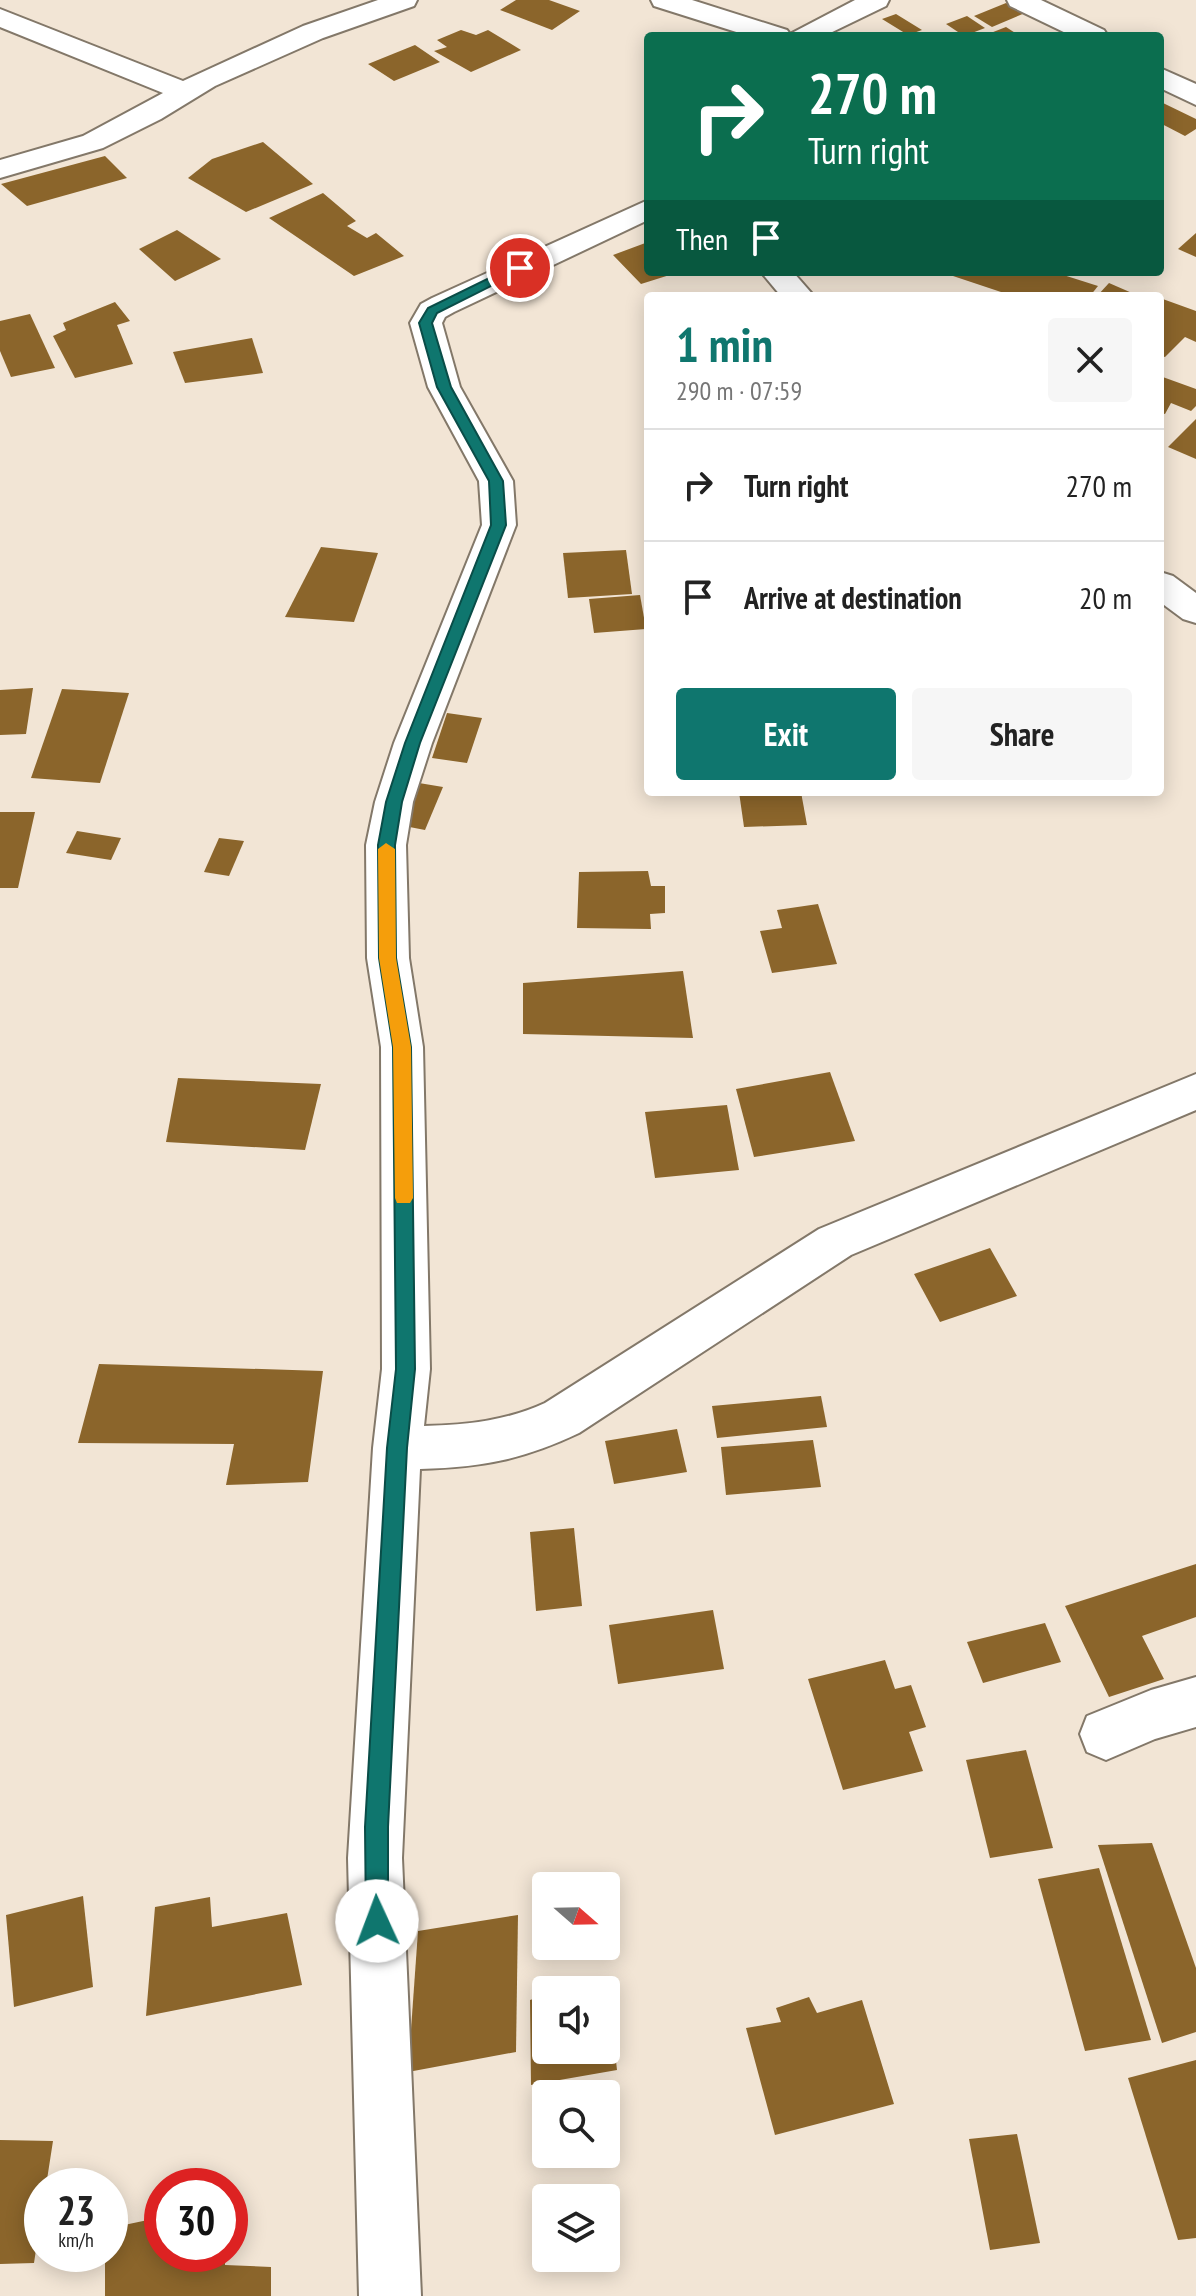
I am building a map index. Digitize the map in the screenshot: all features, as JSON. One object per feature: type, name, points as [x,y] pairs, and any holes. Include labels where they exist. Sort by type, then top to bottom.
[{"type":"street","points":[[3,18],[33,0]]},
{"type":"street","points":[[0,169],[93,142],[151,113],[205,80],[313,32],[404,0]]},
{"type":"street","points":[[664,0],[764,32]]},
{"type":"street","points":[[810,32],[876,0]]},
{"type":"street","points":[[1020,0],[1086,32]]},
{"type":"street","points":[[3,18],[185,92]]},
{"type":"street","points":[[1164,78],[1196,96]]},
{"type":"street","points":[[390,2296],[375,1858],[397,1448],[406,1369],[402,1047],[388,958],[386,845],[394,802],[413,743],[499,525],[500,506],[496,481],[444,387],[426,323],[432,311],[443,305],[644,211]]},
{"type":"street","points":[[780,276],[794,292]]},
{"type":"street","points":[[1164,587],[1196,611]]},
{"type":"street","points":[[397,1448],[469,1446],[526,1435],[562,1418],[835,1242],[1196,1091]]},
{"type":"street","points":[[1106,1734],[1196,1702]]},
{"type":"building","points":[[516,0],[549,0],[580,11],[552,30],[500,10]]},
{"type":"building","points":[[1006,3],[1025,13],[992,27],[974,16]]},
{"type":"building","points":[[896,14],[922,30],[903,32],[882,19]]},
{"type":"building","points":[[967,16],[985,28],[974,32],[958,32],[946,24]]},
{"type":"building","points":[[1006,27],[1014,32],[993,32]]},
{"type":"building","points":[[461,30],[476,35],[488,30],[521,50],[471,72],[434,51],[447,47],[437,40]]},
{"type":"building","points":[[415,45],[440,62],[394,81],[368,64]]},
{"type":"building","points":[[1164,103],[1196,119],[1196,129],[1185,136],[1164,125]]},
{"type":"building","points":[[263,142],[313,184],[246,212],[188,178],[212,159]]},
{"type":"building","points":[[105,156],[127,178],[27,206],[1,184]]},
{"type":"building","points":[[323,193],[356,221],[347,226],[367,238],[376,233],[404,256],[354,276],[269,218]]},
{"type":"building","points":[[177,230],[221,259],[175,281],[139,249]]},
{"type":"building","points":[[1196,233],[1196,257],[1178,249]]},
{"type":"building","points":[[644,243],[644,276],[666,276],[641,284],[613,255]]},
{"type":"building","points":[[953,276],[1067,276],[1098,286],[1093,292],[1001,292]]},
{"type":"building","points":[[1109,283],[1130,292],[1101,292]]},
{"type":"building","points":[[1164,299],[1196,311],[1196,342],[1185,337],[1165,357]]},
{"type":"building","points":[[115,302],[130,321],[117,325],[133,364],[75,378],[53,336],[66,330],[63,323]]},
{"type":"building","points":[[30,314],[55,368],[11,377],[0,351],[0,321]]},
{"type":"building","points":[[252,338],[263,373],[185,383],[173,352]]},
{"type":"building","points":[[1164,377],[1196,389],[1196,406],[1191,411],[1171,403],[1165,414]]},
{"type":"building","points":[[1196,419],[1196,459],[1168,447]]},
{"type":"building","points":[[321,547],[378,553],[354,622],[285,617]]},
{"type":"building","points":[[626,550],[632,594],[568,598],[563,553]]},
{"type":"building","points":[[640,595],[644,629],[594,633],[589,599]]},
{"type":"building","points":[[33,688],[26,734],[0,735],[0,690]]},
{"type":"building","points":[[62,689],[129,693],[100,783],[31,778]]},
{"type":"building","points":[[447,713],[482,718],[467,763],[432,758]]},
{"type":"building","points":[[413,782],[443,787],[425,830],[394,824]]},
{"type":"building","points":[[740,796],[802,796],[807,825],[744,827]]},
{"type":"building","points":[[0,812],[35,812],[18,888],[0,888]]},
{"type":"building","points":[[77,831],[121,838],[111,860],[66,853]]},
{"type":"building","points":[[219,838],[244,841],[229,876],[204,872]]},
{"type":"building","points":[[648,871],[651,886],[665,886],[665,913],[650,914],[651,929],[577,928],[579,872]]},
{"type":"building","points":[[818,904],[837,964],[772,973],[760,931],[782,928],[777,910]]},
{"type":"building","points":[[683,971],[693,1038],[523,1034],[523,983]]},
{"type":"building","points":[[830,1072],[855,1141],[754,1157],[736,1089]]},
{"type":"building","points":[[178,1078],[321,1084],[305,1150],[166,1142]]},
{"type":"building","points":[[727,1105],[739,1170],[655,1178],[645,1112]]},
{"type":"building","points":[[990,1248],[1017,1296],[940,1322],[914,1274]]},
{"type":"building","points":[[99,1364],[323,1371],[308,1482],[226,1485],[234,1444],[78,1443]]},
{"type":"building","points":[[821,1396],[827,1427],[717,1438],[712,1406]]},
{"type":"building","points":[[677,1429],[687,1472],[614,1484],[605,1441]]},
{"type":"building","points":[[813,1440],[821,1487],[726,1495],[721,1447]]},
{"type":"building","points":[[574,1528],[582,1606],[536,1611],[530,1532]]},
{"type":"building","points":[[1196,1564],[1196,1617],[1142,1636],[1164,1679],[1109,1697],[1065,1606]]},
{"type":"building","points":[[713,1610],[724,1669],[618,1684],[609,1625]]},
{"type":"building","points":[[1045,1623],[1061,1662],[983,1683],[967,1642]]},
{"type":"building","points":[[885,1660],[895,1689],[911,1685],[926,1727],[909,1732],[923,1771],[843,1790],[808,1679]]},
{"type":"building","points":[[1026,1750],[1053,1848],[990,1858],[966,1760]]},
{"type":"building","points":[[1152,1843],[1196,1968],[1196,2032],[1162,2043],[1098,1845]]},
{"type":"building","points":[[1099,1868],[1151,2040],[1085,2051],[1038,1879]]},
{"type":"building","points":[[83,1896],[93,1987],[14,2007],[6,1915]]},
{"type":"building","points":[[210,1897],[212,1927],[287,1913],[302,1985],[146,2016],[155,1907]]},
{"type":"building","points":[[518,1915],[516,2052],[408,2072],[418,1931]]},
{"type":"building","points":[[809,1997],[817,2013],[862,2000],[894,2104],[775,2135],[746,2028],[781,2022],[776,2008]]},
{"type":"building","points":[[530,2000],[532,2064],[616,2064],[617,2070],[560,2080],[532,2080],[531,2085]]},
{"type":"building","points":[[1196,2060],[1196,2238],[1178,2240],[1128,2078]]},
{"type":"building","points":[[1017,2134],[1040,2243],[990,2250],[969,2139]]},
{"type":"building","points":[[0,2140],[53,2141],[49,2168],[24,2168],[24,2263],[0,2264]]},
{"type":"building","points":[[144,2221],[144,2272],[248,2272],[248,2266],[271,2267],[271,2296],[105,2296],[105,2272],[128,2272],[128,2224]]},
{"type":"slow traffic","points":[[386,849],[388,958],[402,1047],[404,1198]]},
{"type":"route","points":[[377,1921],[376,1827],[397,1448],[406,1369],[402,1047],[388,958],[386,845],[394,802],[413,743],[499,525],[500,506],[496,481],[444,387],[426,323],[432,311],[520,268]]}]
